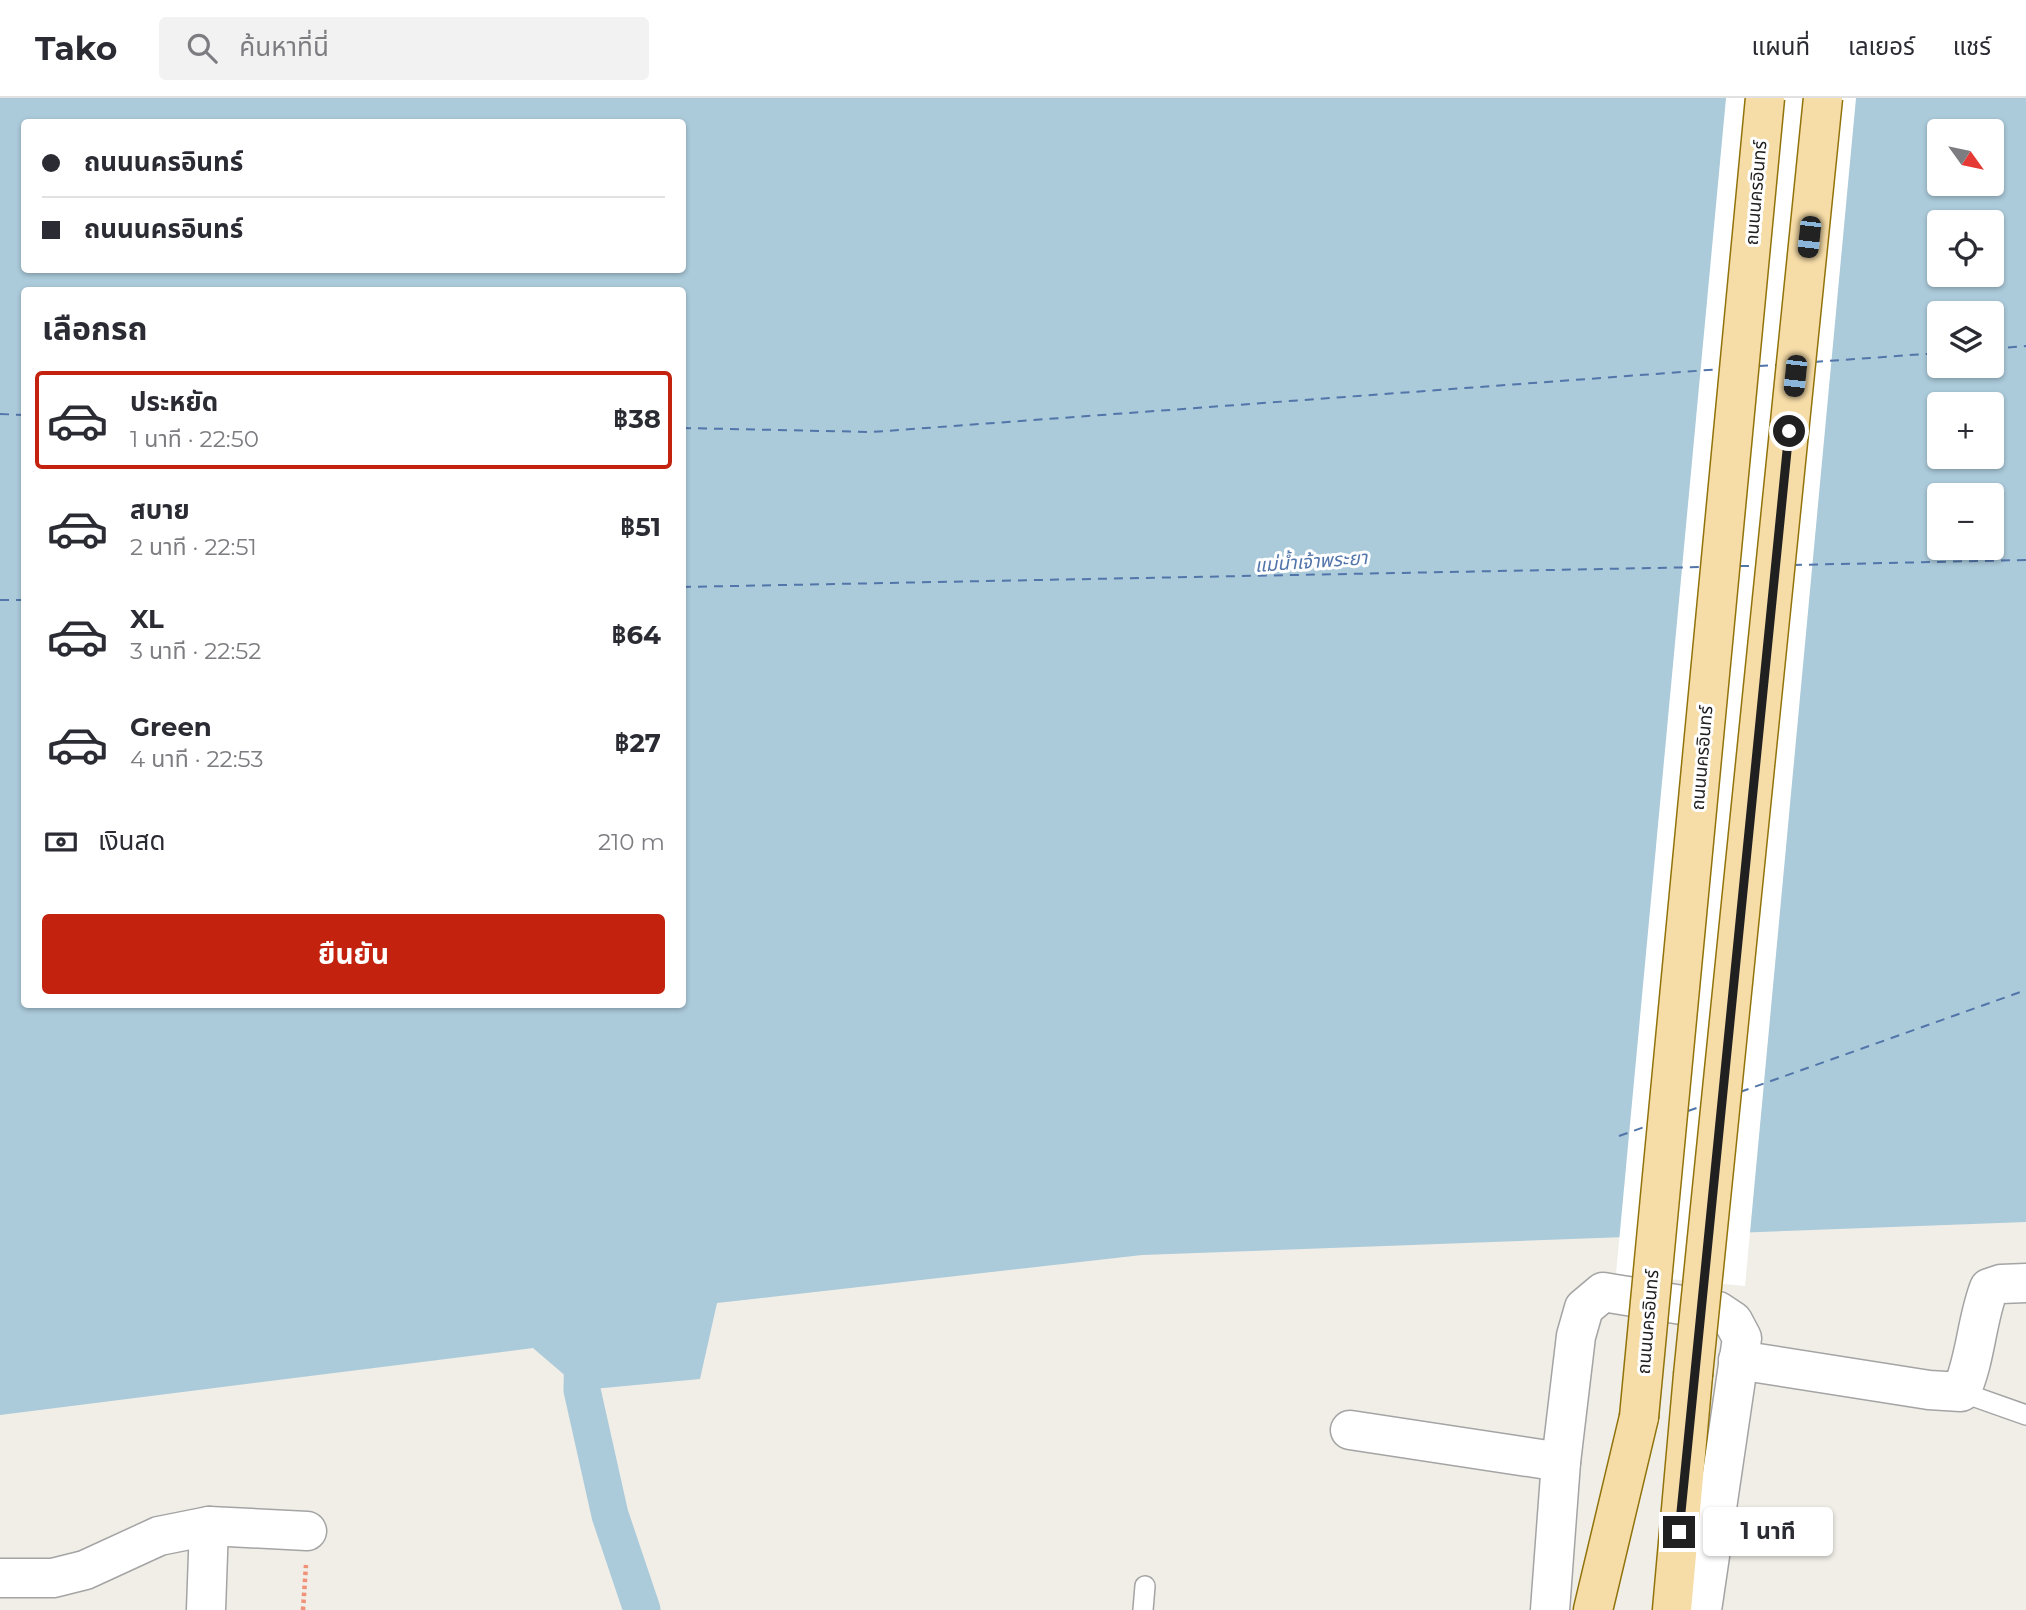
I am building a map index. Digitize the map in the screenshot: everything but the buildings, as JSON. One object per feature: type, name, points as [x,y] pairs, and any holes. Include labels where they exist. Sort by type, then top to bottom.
[{"type":"main road","name":"ถนนนครอินทร์","points":[[1615,1610],[1639,1418],[1765,98]]},
{"type":"main road","points":[[1672,1610],[1693,1375],[1823,98]]},
{"type":"main road","points":[[1693,1375],[1695,1610]]},
{"type":"main road","name":"ถนนนครอินทร์","points":[[1593,1610],[1639,1418]]},
{"type":"street","points":[[1738,1360],[1929,1390],[1961,1392],[1969,1374],[1983,1303],[1989,1288],[2001,1284],[2026,1283]]},
{"type":"street","points":[[1550,1610],[1561,1462],[1576,1336],[1584,1308],[1603,1292],[1718,1311],[1733,1321],[1742,1338],[1702,1610]]},
{"type":"street","points":[[1350,1430],[1561,1462]]},
{"type":"street","points":[[206,1610],[209,1526]]},
{"type":"street","points":[[0,1578],[53,1578],[85,1570],[159,1536],[209,1526],[307,1531]]},
{"type":"lane","points":[[1961,1392],[2026,1415]]},
{"type":"lane","points":[[1143,1610],[1145,1586]]},
{"type":"water","name":"แม่น้ำเจ้าพระยา","points":[[0,98],[2026,98],[2026,1222],[1142,1255],[717,1303],[700,1379],[582,1390],[533,1348],[0,1415]]},
{"type":"pier","points":[[1726,98],[1856,98],[1745,1286],[1616,1274]]},
{"type":"waterway","points":[[583,1339],[582,1390],[610,1515],[642,1610]]},
{"type":"ferry route","points":[[2004,348],[2026,346]]},
{"type":"ferry route","points":[[1814,362],[1927,354]]},
{"type":"ferry route","points":[[1759,366],[1777,365]]},
{"type":"ferry route","points":[[686,428],[872,432],[1722,369]]},
{"type":"ferry route","points":[[0,414],[21,415]]},
{"type":"ferry route","points":[[1793,565],[2026,560]]},
{"type":"ferry route","points":[[1740,566],[1756,566]]},
{"type":"ferry route","points":[[686,587],[1703,567]]},
{"type":"ferry route","points":[[0,600],[21,600]]},
{"type":"ferry route","points":[[1740,1092],[2026,990]]},
{"type":"ferry route","points":[[1688,1111],[1702,1106]]},
{"type":"ferry route","points":[[1619,1136],[1650,1125]]},
{"type":"route","points":[[1679,1532],[1789,431]]}]
